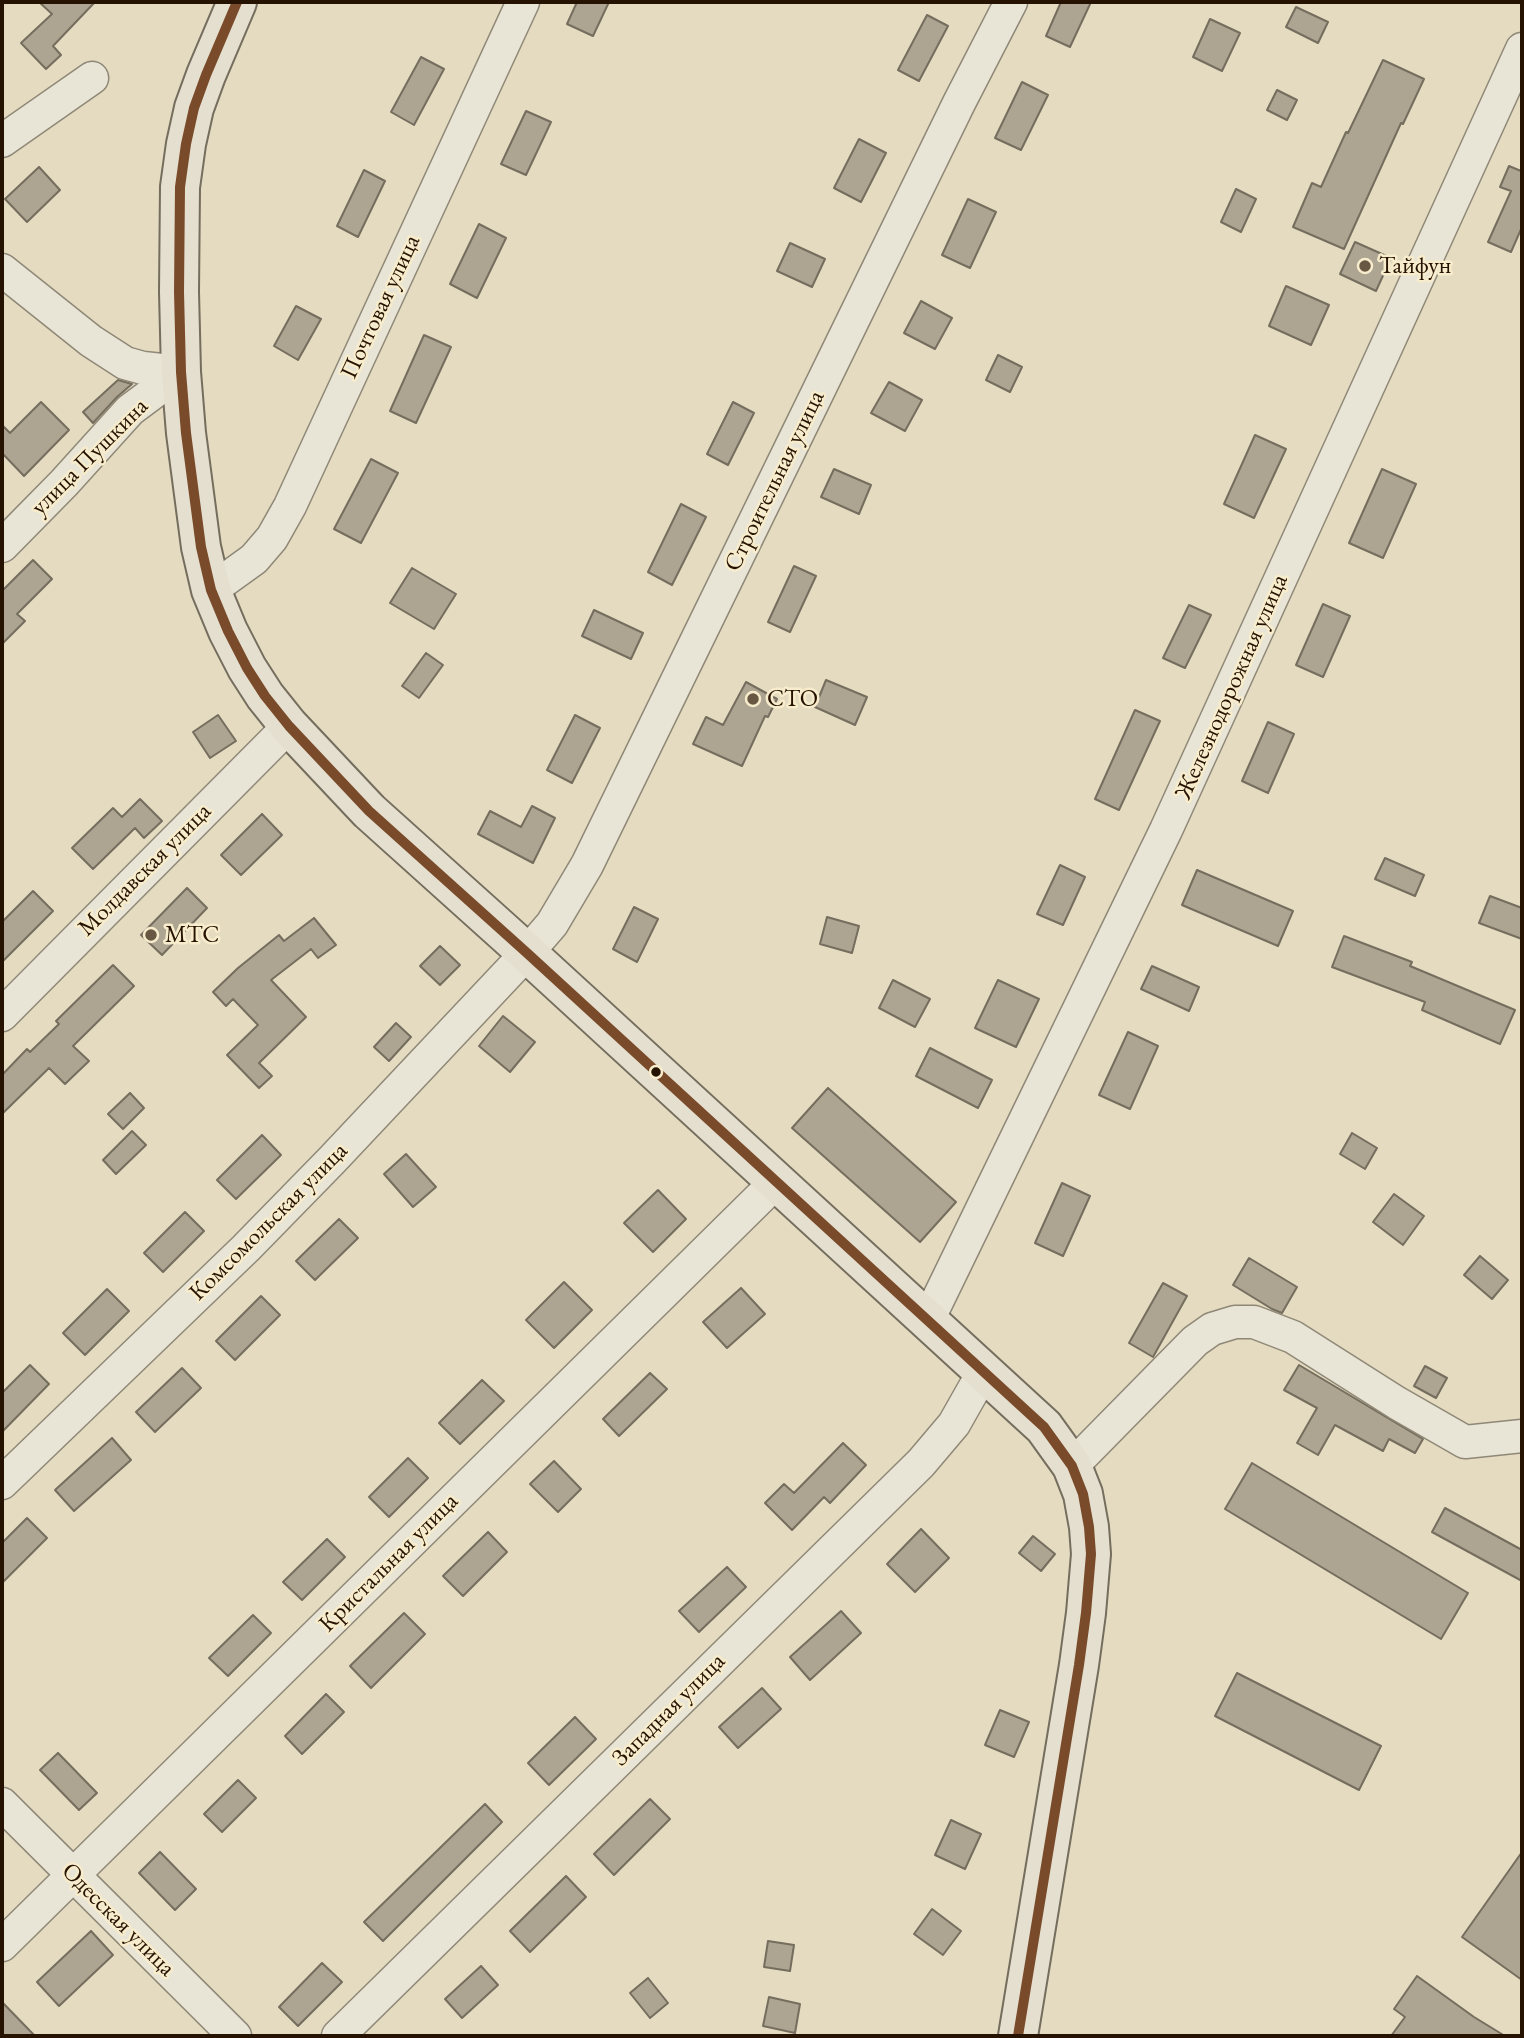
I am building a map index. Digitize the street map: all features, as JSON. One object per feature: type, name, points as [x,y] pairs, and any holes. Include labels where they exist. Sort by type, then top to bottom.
[{"type":"main road","points":[[237,2],[205,75],[186,144],[180,187],[179,226],[181,372],[192,487],[201,547],[211,590],[247,667],[265,696],[289,726],[369,811],[984,1371],[1044,1427],[1072,1465],[1083,1494],[1089,1527],[1089,1584],[1079,1665],[1018,2036]]},
{"type":"street","name":"Почтовая улица","points":[[211,590],[254,559],[272,538],[290,506],[523,2]]},
{"type":"street","name":"Строительная улица","points":[[527,953],[552,924],[587,865],[959,103],[1011,2]]},
{"type":"street","name":"Железнодорожная улица","points":[[928,1320],[1166,830],[1522,49]]},
{"type":"street","points":[[2,141],[92,78]]},
{"type":"street","points":[[2,270],[91,341],[125,363],[181,372]]},
{"type":"street","name":"улица Пушкина","points":[[2,546],[130,410],[181,372]]},
{"type":"street","name":"Молдавская улица","points":[[2,1015],[289,726]]},
{"type":"street","name":"Комсомольская улица","points":[[2,1483],[246,1248],[527,953]]},
{"type":"street","name":"Кристальная улица","points":[[2,1945],[777,1181]]},
{"type":"street","points":[[1072,1465],[1195,1341],[1212,1329],[1235,1322],[1254,1322],[1293,1337],[1397,1404],[1465,1442],[1522,1436]]},
{"type":"street","name":"Западная улица","points":[[338,2036],[921,1463],[954,1424],[984,1371]]},
{"type":"street","name":"Одесская улица","points":[[2,1804],[235,2036]]},
{"type":"building","points":[[39,2],[95,2],[53,46],[61,55],[46,69],[21,43],[52,14]]},
{"type":"building","points":[[577,2],[609,2],[593,36],[567,24]]},
{"type":"building","points":[[1061,2],[1091,2],[1070,47],[1046,36]]},
{"type":"building","points":[[1296,7],[1328,22],[1318,43],[1286,27]]},
{"type":"building","points":[[927,15],[948,26],[919,81],[898,70]]},
{"type":"building","points":[[1210,19],[1240,33],[1222,71],[1193,57]]},
{"type":"building","points":[[421,57],[444,69],[414,125],[391,112]]},
{"type":"building","points":[[1383,60],[1424,79],[1344,249],[1293,227],[1312,183],[1321,187]]},
{"type":"building","points":[[1022,82],[1048,95],[1021,150],[995,138]]},
{"type":"building","points":[[1277,90],[1297,100],[1287,120],[1267,110]]},
{"type":"building","points":[[526,111],[551,122],[526,175],[501,164]]},
{"type":"building","points":[[859,139],[886,153],[861,202],[834,188]]},
{"type":"building","points":[[1509,166],[1521,171],[1522,168],[1522,227],[1511,252],[1488,242],[1511,191],[1500,187]]},
{"type":"building","points":[[39,167],[60,190],[27,222],[5,199]]},
{"type":"building","points":[[364,170],[385,181],[358,237],[337,226]]},
{"type":"building","points":[[1236,189],[1256,199],[1241,232],[1221,222]]},
{"type":"building","points":[[968,199],[996,212],[970,268],[942,255]]},
{"type":"building","points":[[479,224],[506,238],[477,298],[450,284]]},
{"type":"building","name":"Тайфун","points":[[1355,242],[1391,258],[1376,291],[1340,274]]},
{"type":"building","points":[[790,243],[825,259],[812,287],[777,271]]},
{"type":"building","points":[[1286,286],[1329,305],[1311,345],[1269,326]]},
{"type":"building","points":[[921,301],[952,318],[935,349],[904,333]]},
{"type":"building","points":[[296,306],[321,319],[298,360],[274,346]]},
{"type":"building","points":[[424,335],[451,347],[416,423],[390,411]]},
{"type":"building","points":[[998,355],[1022,367],[1010,392],[986,380]]},
{"type":"building","points":[[118,380],[132,384],[93,423],[83,412]]},
{"type":"building","points":[[889,382],[922,400],[905,431],[871,413]]},
{"type":"building","points":[[41,402],[69,430],[24,476],[2,453],[2,425],[10,433]]},
{"type":"building","points":[[733,402],[754,413],[728,465],[707,454]]},
{"type":"building","points":[[1255,435],[1286,449],[1254,518],[1224,504]]},
{"type":"building","points":[[371,459],[398,473],[361,543],[334,529]]},
{"type":"building","points":[[834,469],[871,485],[859,514],[821,497]]},
{"type":"building","points":[[1382,469],[1416,484],[1383,558],[1349,543]]},
{"type":"building","points":[[681,504],[706,517],[672,585],[648,572]]},
{"type":"building","points":[[33,560],[52,579],[17,614],[25,621],[2,644],[2,591]]},
{"type":"building","points":[[794,566],[816,576],[790,632],[768,622]]},
{"type":"building","points":[[412,568],[456,594],[434,629],[390,603]]},
{"type":"building","points":[[1323,604],[1350,616],[1323,677],[1296,665]]},
{"type":"building","points":[[1189,605],[1211,615],[1185,668],[1163,658]]},
{"type":"building","points":[[594,610],[643,633],[631,659],[582,636]]},
{"type":"building","points":[[426,653],[443,665],[419,698],[402,686]]},
{"type":"building","points":[[826,680],[867,697],[855,725],[815,707]]},
{"type":"building","points":[[746,682],[777,699],[768,717],[765,716],[742,766],[693,744],[706,717],[723,725]]},
{"type":"building","points":[[1135,710],[1160,721],[1119,810],[1095,799]]},
{"type":"building","points":[[218,715],[236,741],[210,758],[193,732]]},
{"type":"building","points":[[575,715],[600,728],[572,783],[547,770]]},
{"type":"building","points":[[1268,722],[1294,734],[1268,793],[1242,781]]},
{"type":"building","points":[[140,799],[162,821],[144,838],[135,828],[93,869],[72,848],[113,808],[122,817]]},
{"type":"building","points":[[532,806],[555,818],[533,863],[478,834],[490,811],[521,827]]},
{"type":"building","points":[[262,814],[282,835],[241,875],[221,855]]},
{"type":"building","points":[[1385,858],[1424,875],[1415,896],[1375,879]]},
{"type":"building","points":[[1060,865],[1085,877],[1063,925],[1037,914]]},
{"type":"building","points":[[1197,870],[1293,911],[1278,946],[1182,905]]},
{"type":"building","points":[[187,888],[207,908],[162,955],[141,935]]},
{"type":"building","points":[[33,891],[53,911],[2,962],[2,922]]},
{"type":"building","points":[[1490,896],[1522,908],[1522,939],[1479,923]]},
{"type":"building","points":[[634,907],[658,919],[637,962],[613,949]]},
{"type":"building","points":[[827,917],[859,926],[852,953],[820,944]]},
{"type":"building","points":[[314,918],[336,945],[318,958],[311,949],[271,980],[306,1017],[259,1063],[272,1076],[259,1088],[227,1055],[258,1025],[233,999],[226,1006],[213,992],[279,935],[284,941]]},
{"type":"building","points":[[1344,936],[1412,962],[1410,966],[1515,1010],[1500,1044],[1422,1010],[1425,1002],[1332,967]]},
{"type":"building","points":[[440,946],[460,965],[440,985],[420,966]]},
{"type":"building","points":[[113,965],[134,986],[73,1046],[89,1061],[65,1084],[49,1068],[2,1114],[2,1075],[27,1049],[30,1052],[59,1024],[56,1021]]},
{"type":"building","points":[[1152,966],[1199,987],[1189,1011],[1141,989]]},
{"type":"building","points":[[893,980],[930,999],[915,1027],[879,1008]]},
{"type":"building","points":[[998,980],[1039,999],[1016,1047],[975,1028]]},
{"type":"building","points":[[503,1016],[535,1042],[510,1072],[479,1046]]},
{"type":"building","points":[[396,1023],[411,1037],[389,1061],[374,1047]]},
{"type":"building","points":[[1128,1032],[1158,1046],[1130,1109],[1099,1095]]},
{"type":"building","points":[[930,1048],[992,1080],[978,1108],[916,1076]]},
{"type":"building","points":[[828,1088],[956,1202],[920,1242],[792,1128]]},
{"type":"building","points":[[130,1093],[144,1108],[123,1129],[108,1114]]},
{"type":"building","points":[[132,1131],[146,1145],[116,1174],[103,1160]]},
{"type":"building","points":[[1352,1133],[1377,1148],[1365,1169],[1340,1154]]},
{"type":"building","points":[[262,1135],[281,1155],[236,1199],[217,1180]]},
{"type":"building","points":[[406,1154],[436,1187],[413,1207],[384,1174]]},
{"type":"building","points":[[1062,1183],[1090,1196],[1063,1256],[1035,1243]]},
{"type":"building","points":[[658,1190],[686,1219],[653,1252],[624,1223]]},
{"type":"building","points":[[1394,1194],[1424,1216],[1403,1245],[1373,1222]]},
{"type":"building","points":[[185,1212],[204,1231],[163,1272],[144,1253]]},
{"type":"building","points":[[339,1219],[358,1238],[315,1280],[296,1261]]},
{"type":"building","points":[[1480,1256],[1508,1280],[1492,1299],[1464,1275]]},
{"type":"building","points":[[1249,1258],[1297,1287],[1282,1313],[1233,1285]]},
{"type":"building","points":[[564,1282],[592,1310],[554,1348],[526,1320]]},
{"type":"building","points":[[1163,1283],[1187,1296],[1153,1357],[1129,1343]]},
{"type":"building","points":[[741,1288],[765,1314],[727,1348],[703,1322]]},
{"type":"building","points":[[107,1289],[129,1311],[85,1355],[63,1333]]},
{"type":"building","points":[[261,1296],[280,1315],[235,1360],[216,1341]]},
{"type":"building","points":[[30,1365],[49,1384],[2,1432],[2,1393]]},
{"type":"building","points":[[1299,1365],[1423,1439],[1415,1453],[1389,1439],[1383,1451],[1335,1425],[1318,1455],[1297,1443],[1317,1408],[1284,1390]]},
{"type":"building","points":[[1425,1366],[1447,1378],[1436,1398],[1414,1386]]},
{"type":"building","points":[[182,1368],[201,1388],[155,1432],[136,1412]]},
{"type":"building","points":[[650,1373],[667,1389],[619,1436],[603,1419]]},
{"type":"building","points":[[482,1380],[504,1401],[460,1444],[439,1423]]},
{"type":"building","points":[[112,1438],[131,1460],[74,1511],[55,1490]]},
{"type":"building","points":[[843,1443],[866,1465],[830,1503],[824,1497],[792,1530],[765,1503],[784,1484],[794,1493]]},
{"type":"building","points":[[408,1458],[428,1478],[389,1517],[369,1497]]},
{"type":"building","points":[[554,1461],[581,1489],[558,1512],[530,1484]]},
{"type":"building","points":[[1252,1463],[1468,1593],[1441,1639],[1225,1509]]},
{"type":"building","points":[[1445,1508],[1522,1550],[1522,1581],[1432,1532]]},
{"type":"building","points":[[27,1518],[47,1538],[2,1583],[2,1543]]},
{"type":"building","points":[[921,1529],[949,1558],[915,1592],[887,1564]]},
{"type":"building","points":[[488,1532],[507,1552],[463,1596],[443,1576]]},
{"type":"building","points":[[1033,1536],[1055,1554],[1041,1571],[1019,1553]]},
{"type":"building","points":[[327,1539],[345,1557],[302,1600],[283,1582]]},
{"type":"building","points":[[727,1567],[746,1587],[699,1632],[679,1611]]},
{"type":"building","points":[[841,1611],[861,1633],[810,1680],[790,1657]]},
{"type":"building","points":[[404,1613],[425,1634],[371,1688],[350,1666]]},
{"type":"building","points":[[253,1615],[271,1633],[228,1676],[209,1658]]},
{"type":"building","points":[[1237,1673],[1381,1746],[1359,1790],[1215,1716]]},
{"type":"building","points":[[762,1688],[781,1709],[738,1748],[719,1727]]},
{"type":"building","points":[[326,1694],[344,1712],[302,1754],[285,1736]]},
{"type":"building","points":[[1000,1710],[1029,1722],[1014,1757],[985,1745]]},
{"type":"building","points":[[575,1717],[596,1739],[549,1785],[528,1763]]},
{"type":"building","points":[[58,1753],[97,1793],[79,1810],[40,1770]]},
{"type":"building","points":[[238,1780],[256,1798],[222,1832],[204,1814]]},
{"type":"building","points":[[650,1799],[670,1819],[614,1875],[594,1854]]},
{"type":"building","points":[[485,1804],[502,1822],[383,1941],[364,1922]]},
{"type":"building","points":[[951,1820],[981,1834],[965,1869],[935,1855]]},
{"type":"building","points":[[160,1852],[196,1889],[175,1910],[139,1873]]},
{"type":"building","points":[[1522,1852],[1522,1980],[1462,1937]]},
{"type":"building","points":[[566,1876],[586,1897],[530,1952],[510,1931]]},
{"type":"building","points":[[932,1909],[961,1931],[943,1955],[914,1934]]},
{"type":"building","points":[[91,1931],[113,1955],[59,2006],[37,1982]]},
{"type":"building","points":[[768,1941],[794,1945],[790,1971],[764,1967]]},
{"type":"building","points":[[322,1963],[342,1982],[298,2026],[279,2007]]},
{"type":"building","points":[[481,1966],[498,1985],[462,2018],[445,1999]]},
{"type":"building","points":[[1417,1976],[1505,2036],[1391,2036],[1405,2017],[1394,2009]]},
{"type":"building","points":[[648,1978],[668,2003],[650,2018],[630,1993]]},
{"type":"building","points":[[769,1997],[800,2004],[795,2033],[763,2026]]},
{"type":"building","points":[[2,2002],[35,2036],[2,2036]]},
{"type":"transit line","points":[[237,2],[194,108],[186,144],[180,187],[179,292],[186,433],[201,547],[211,590],[247,668],[289,726],[369,811],[1044,1427],[1072,1466],[1083,1494],[1091,1554],[1086,1613],[1018,2036]]},
{"type":"place","name":"Тайфун","points":[[1365,266]]},
{"type":"place","name":"СТО","points":[[753,699]]},
{"type":"place","name":"МТС","points":[[151,935]]}]
